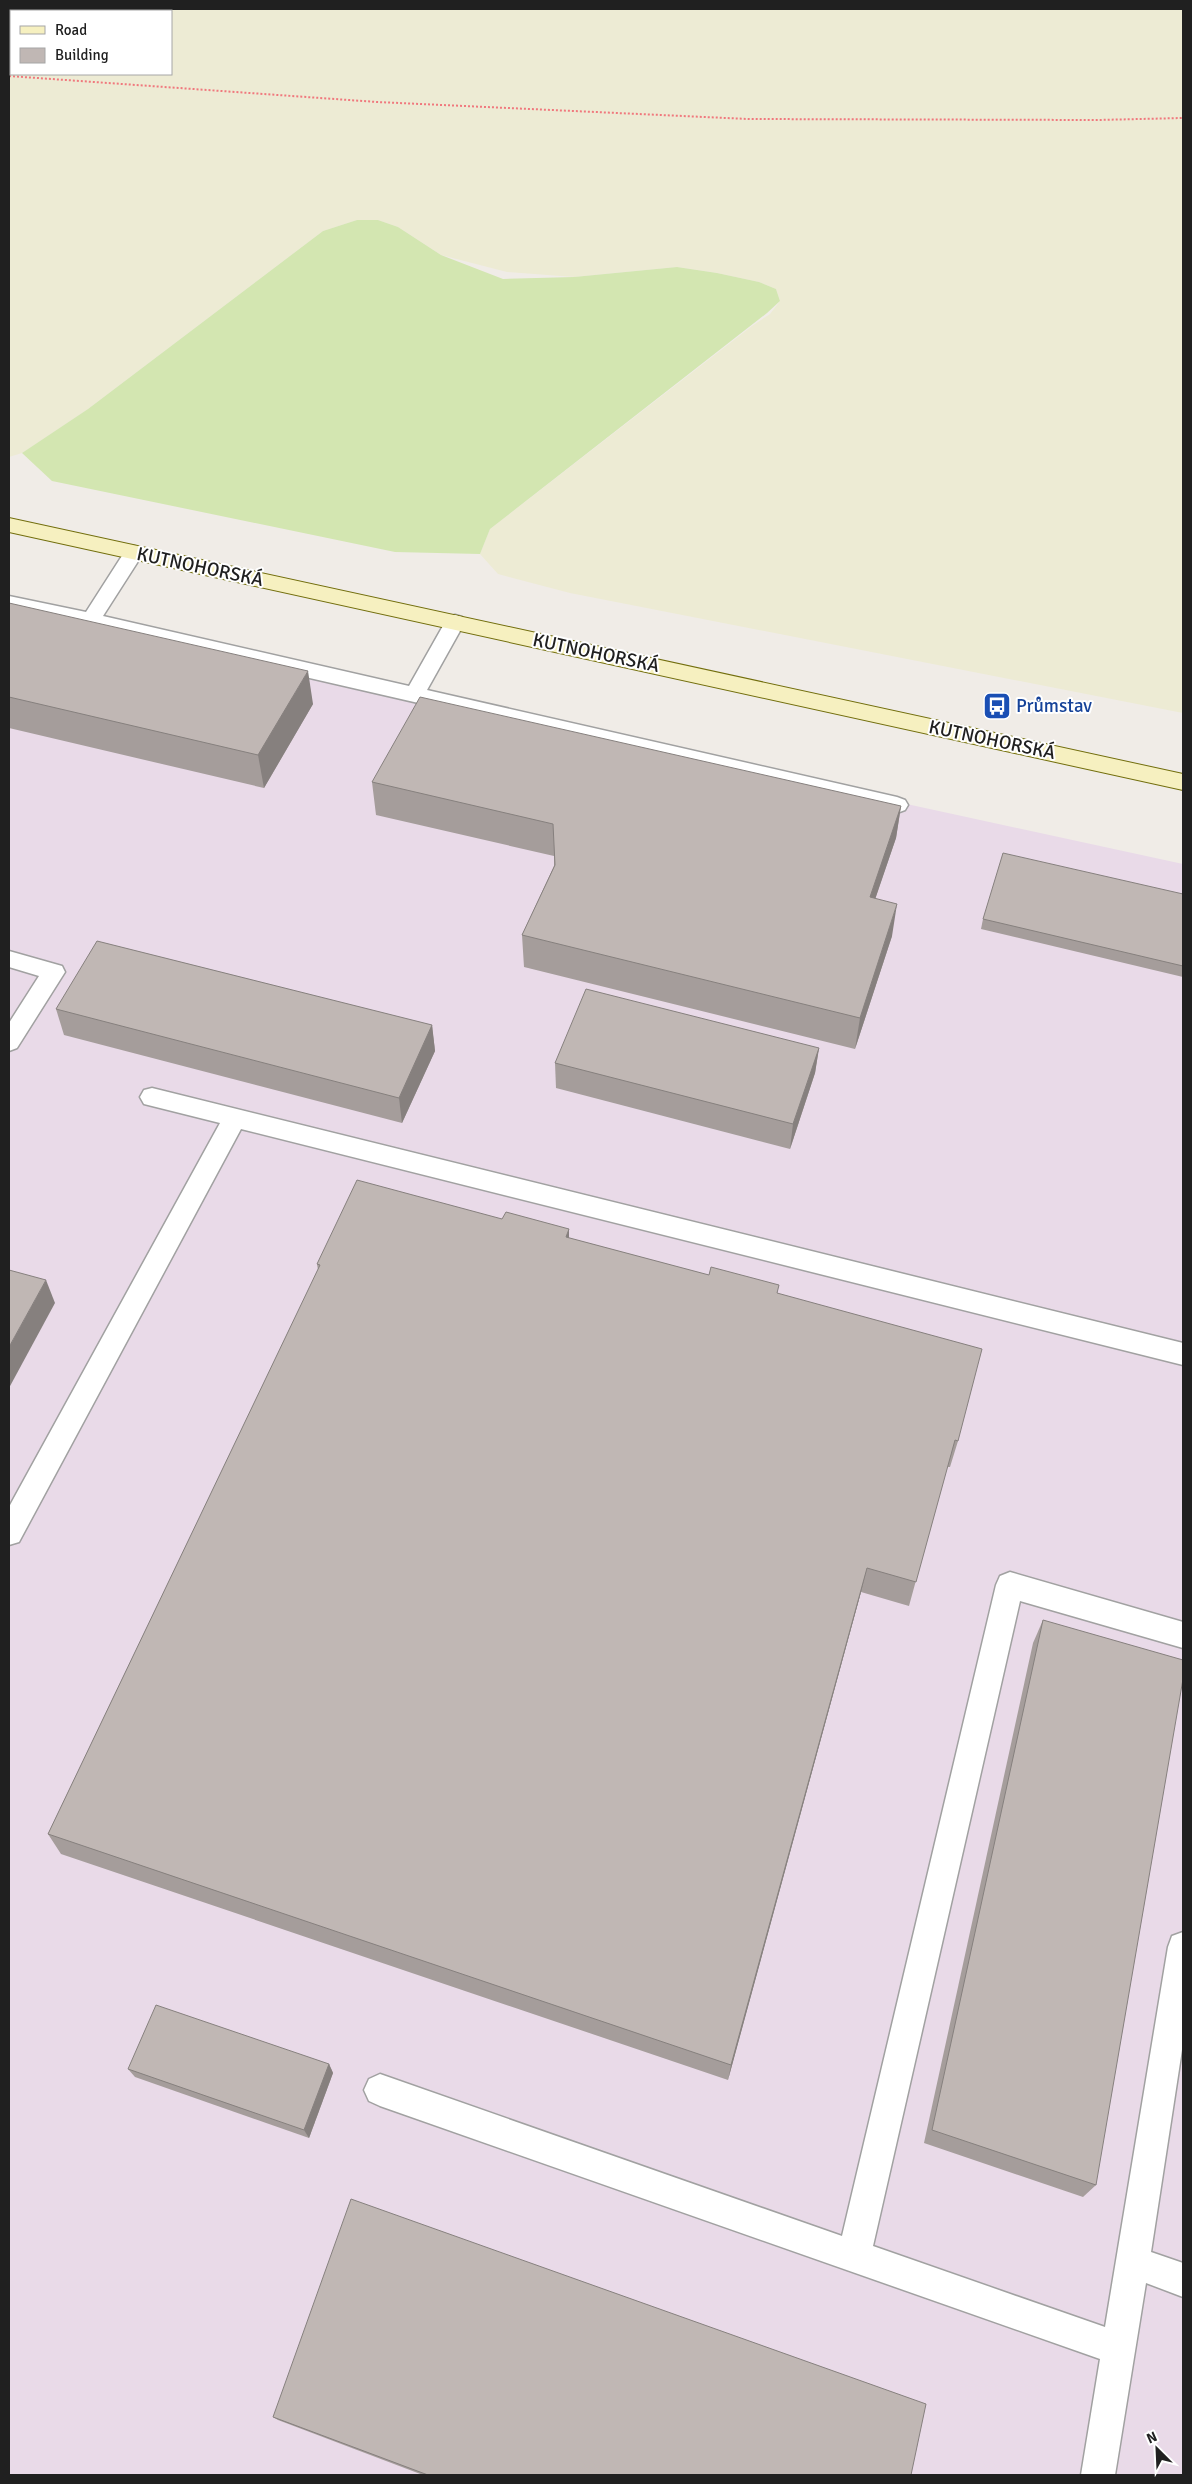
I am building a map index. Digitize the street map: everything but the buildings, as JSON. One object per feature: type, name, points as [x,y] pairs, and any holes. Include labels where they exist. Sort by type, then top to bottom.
[{"type":"main road","name":"KUTNOHORSKÁ","points":[[9,525],[1183,782]]},
{"type":"lane","points":[[91,620],[134,552]]},
{"type":"lane","points":[[9,602],[898,805]]},
{"type":"lane","points":[[414,694],[455,622]]},
{"type":"lane","points":[[9,960],[54,972],[9,1042]]},
{"type":"lane","points":[[152,1097],[1183,1354]]},
{"type":"lane","points":[[9,1533],[235,1118]]},
{"type":"lane","points":[[854,2257],[1010,1585],[1183,1635]]},
{"type":"lane","points":[[1098,2475],[1183,1947]]},
{"type":"lane","points":[[380,2090],[1118,2349]]},
{"type":"lane","points":[[1132,2262],[1183,2280]]},
{"type":"path","points":[[9,76],[377,102],[748,119],[1097,120],[1183,118]]},
{"type":"shaded area","points":[[9,9],[1183,9],[1183,713],[570,593],[498,574],[480,554],[490,529],[770,314],[780,301],[776,289],[759,282],[677,267],[574,277],[507,272],[441,255],[398,227],[378,220],[357,220],[323,231],[88,409],[22,453],[9,457]]},
{"type":"shaded area","points":[[9,609],[1183,864],[1183,2475],[9,2475]]},
{"type":"green space","points":[[357,220],[378,220],[398,227],[441,255],[503,279],[574,277],[677,267],[759,282],[776,289],[780,301],[490,529],[480,554],[395,552],[52,481],[22,453],[88,409],[323,231]]},
{"type":"place","name":"Průmstav","points":[[997,706]]}]
